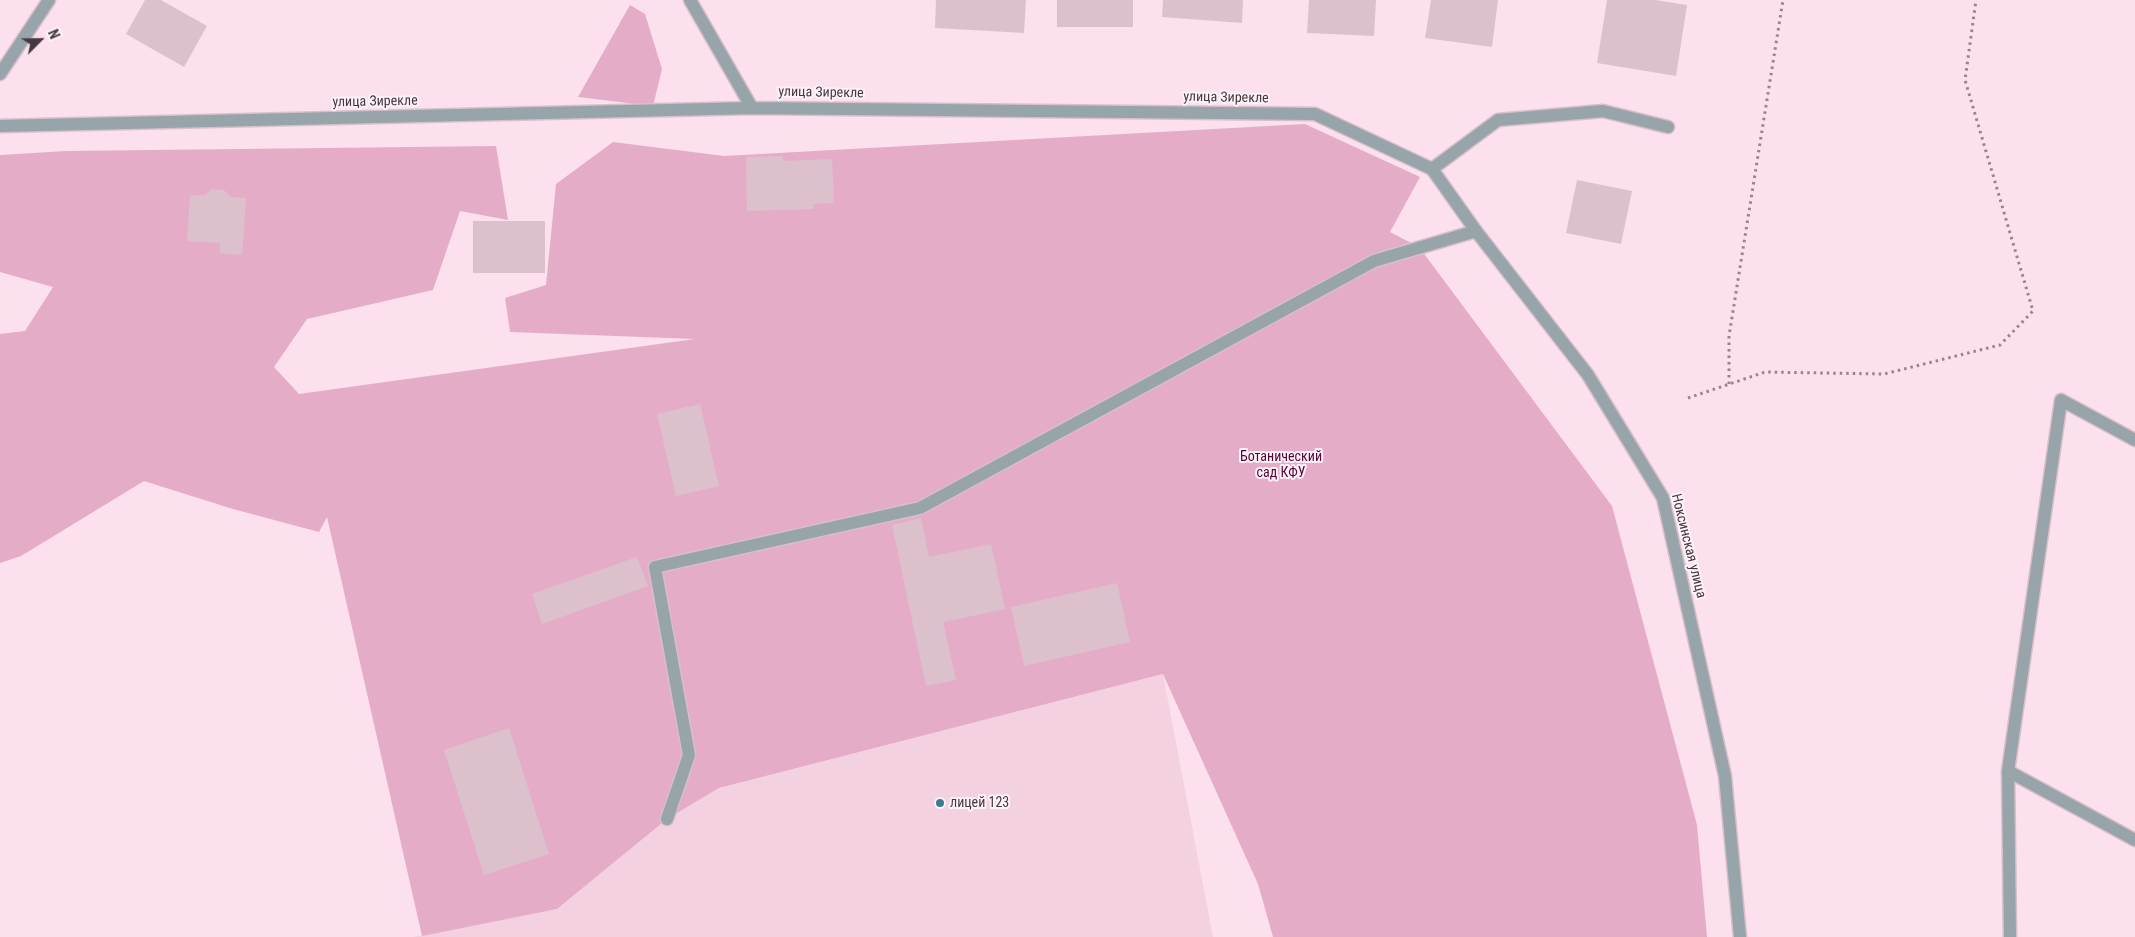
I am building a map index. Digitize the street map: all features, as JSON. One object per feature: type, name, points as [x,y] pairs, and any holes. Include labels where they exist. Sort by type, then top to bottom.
[{"type":"street","points":[[0,74],[49,0]]},
{"type":"street","points":[[690,0],[752,108]]},
{"type":"street","name":"улица Зирекле","points":[[0,126],[752,108],[1316,114],[1432,170]]},
{"type":"street","points":[[1432,170],[1498,120],[1602,111],[1668,127]]},
{"type":"street","name":"Ноксинская улица","points":[[1432,170],[1476,231],[1588,375],[1663,498],[1725,776],[1740,937]]},
{"type":"street","points":[[668,819],[689,755],[656,567],[920,508],[1374,261],[1476,231]]},
{"type":"street","points":[[2010,937],[2008,772],[2061,400],[2135,440]]},
{"type":"street","points":[[2008,772],[2135,840]]},
{"type":"path","points":[[1729,384],[1729,336],[1783,0]]},
{"type":"path","points":[[1688,398],[1765,372],[1884,374],[2000,345],[2033,312],[1965,80],[1976,0]]},
{"type":"shaded area","name":"лицей 123","points":[[1163,674],[1213,937],[413,937],[557,909],[667,819],[719,788]]},
{"type":"green space","points":[[630,5],[645,14],[662,69],[653,106],[578,97]]},
{"type":"green space","name":"Ботанический сад КФУ","points":[[1305,124],[1420,177],[1390,232],[1419,247],[1612,506],[1697,825],[1707,937],[1273,937],[1258,884],[1163,674],[719,788],[667,819],[557,909],[422,936],[327,517],[319,532],[233,509],[144,481],[21,556],[0,563],[0,334],[25,331],[53,287],[0,272],[0,155],[66,151],[496,146],[508,220],[460,211],[433,290],[307,319],[274,367],[299,394],[695,339],[510,332],[505,298],[546,285],[556,184],[613,142],[724,156]]},
{"type":"building","points":[[145,0],[161,0],[207,26],[184,67],[126,34]]},
{"type":"building","points":[[936,0],[1026,0],[1024,33],[935,28]]},
{"type":"building","points":[[1057,0],[1133,0],[1133,27],[1057,27]]},
{"type":"building","points":[[1163,0],[1243,0],[1242,23],[1162,17]]},
{"type":"building","points":[[1309,0],[1376,0],[1374,36],[1307,33]]},
{"type":"building","points":[[1431,0],[1498,0],[1492,47],[1425,38]]},
{"type":"building","points":[[1607,0],[1655,0],[1687,5],[1676,76],[1597,63]]},
{"type":"building","points":[[783,156],[783,161],[832,159],[834,203],[813,204],[814,209],[747,211],[746,157]]},
{"type":"building","points":[[1577,180],[1632,191],[1621,244],[1566,233]]},
{"type":"building","points":[[212,189],[224,190],[231,197],[246,198],[242,255],[220,253],[220,243],[187,241],[190,195],[205,195]]},
{"type":"building","points":[[473,221],[545,221],[545,273],[473,273]]},
{"type":"building","points":[[700,404],[719,486],[676,496],[657,414]]},
{"type":"building","points":[[921,518],[929,557],[991,544],[1005,609],[943,622],[956,680],[926,686],[892,525]]},
{"type":"building","points":[[637,557],[648,586],[542,624],[532,594]]},
{"type":"building","points":[[1117,583],[1130,642],[1024,666],[1011,607]]},
{"type":"building","points":[[509,728],[549,854],[484,875],[444,750]]},
{"type":"place","name":"лицей 123","points":[[940,803]]}]
